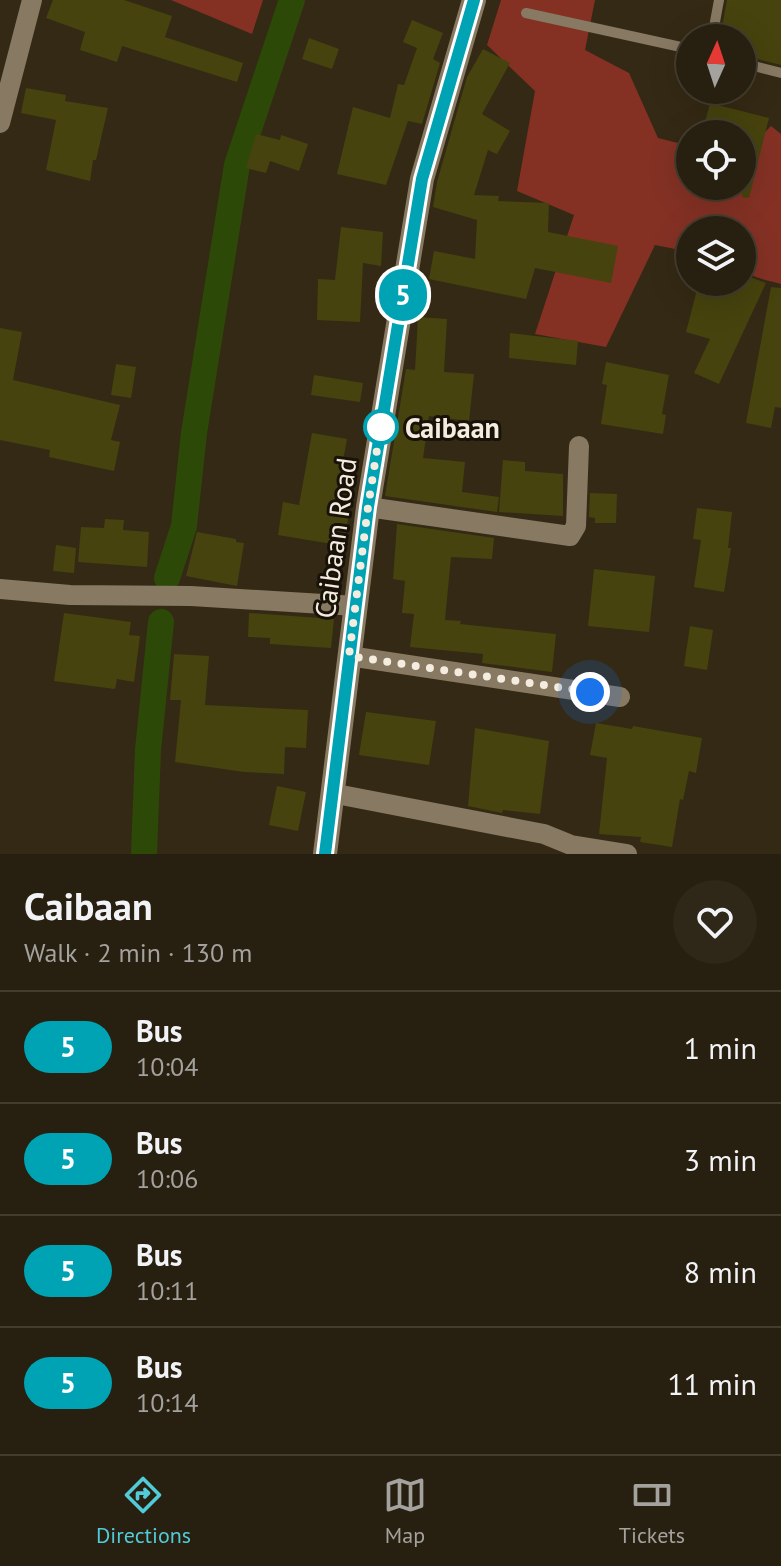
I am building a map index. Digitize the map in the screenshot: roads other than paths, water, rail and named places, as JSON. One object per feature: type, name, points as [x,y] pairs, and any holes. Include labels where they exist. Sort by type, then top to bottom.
[{"type":"street","points":[[0,123],[32,0]]},
{"type":"street","name":"Caibaan Road","points":[[325,854],[368,507],[422,179],[474,0]]},
{"type":"street","points":[[368,507],[570,536],[576,526],[579,446]]},
{"type":"street","points":[[0,589],[70,595],[191,596],[356,606]]},
{"type":"street","points":[[349,656],[620,697]]},
{"type":"street","points":[[331,793],[544,834],[571,845],[627,854]]},
{"type":"lane","points":[[715,24],[719,0]]},
{"type":"lane","points":[[526,13],[676,46]]},
{"type":"lane","points":[[756,67],[781,73]]},
{"type":"waterway","points":[[167,578],[184,526],[194,433],[237,165],[292,0]]},
{"type":"waterway","points":[[144,854],[148,750],[161,622]]},
{"type":"place","name":"Caibaan","points":[[381,427]]}]
